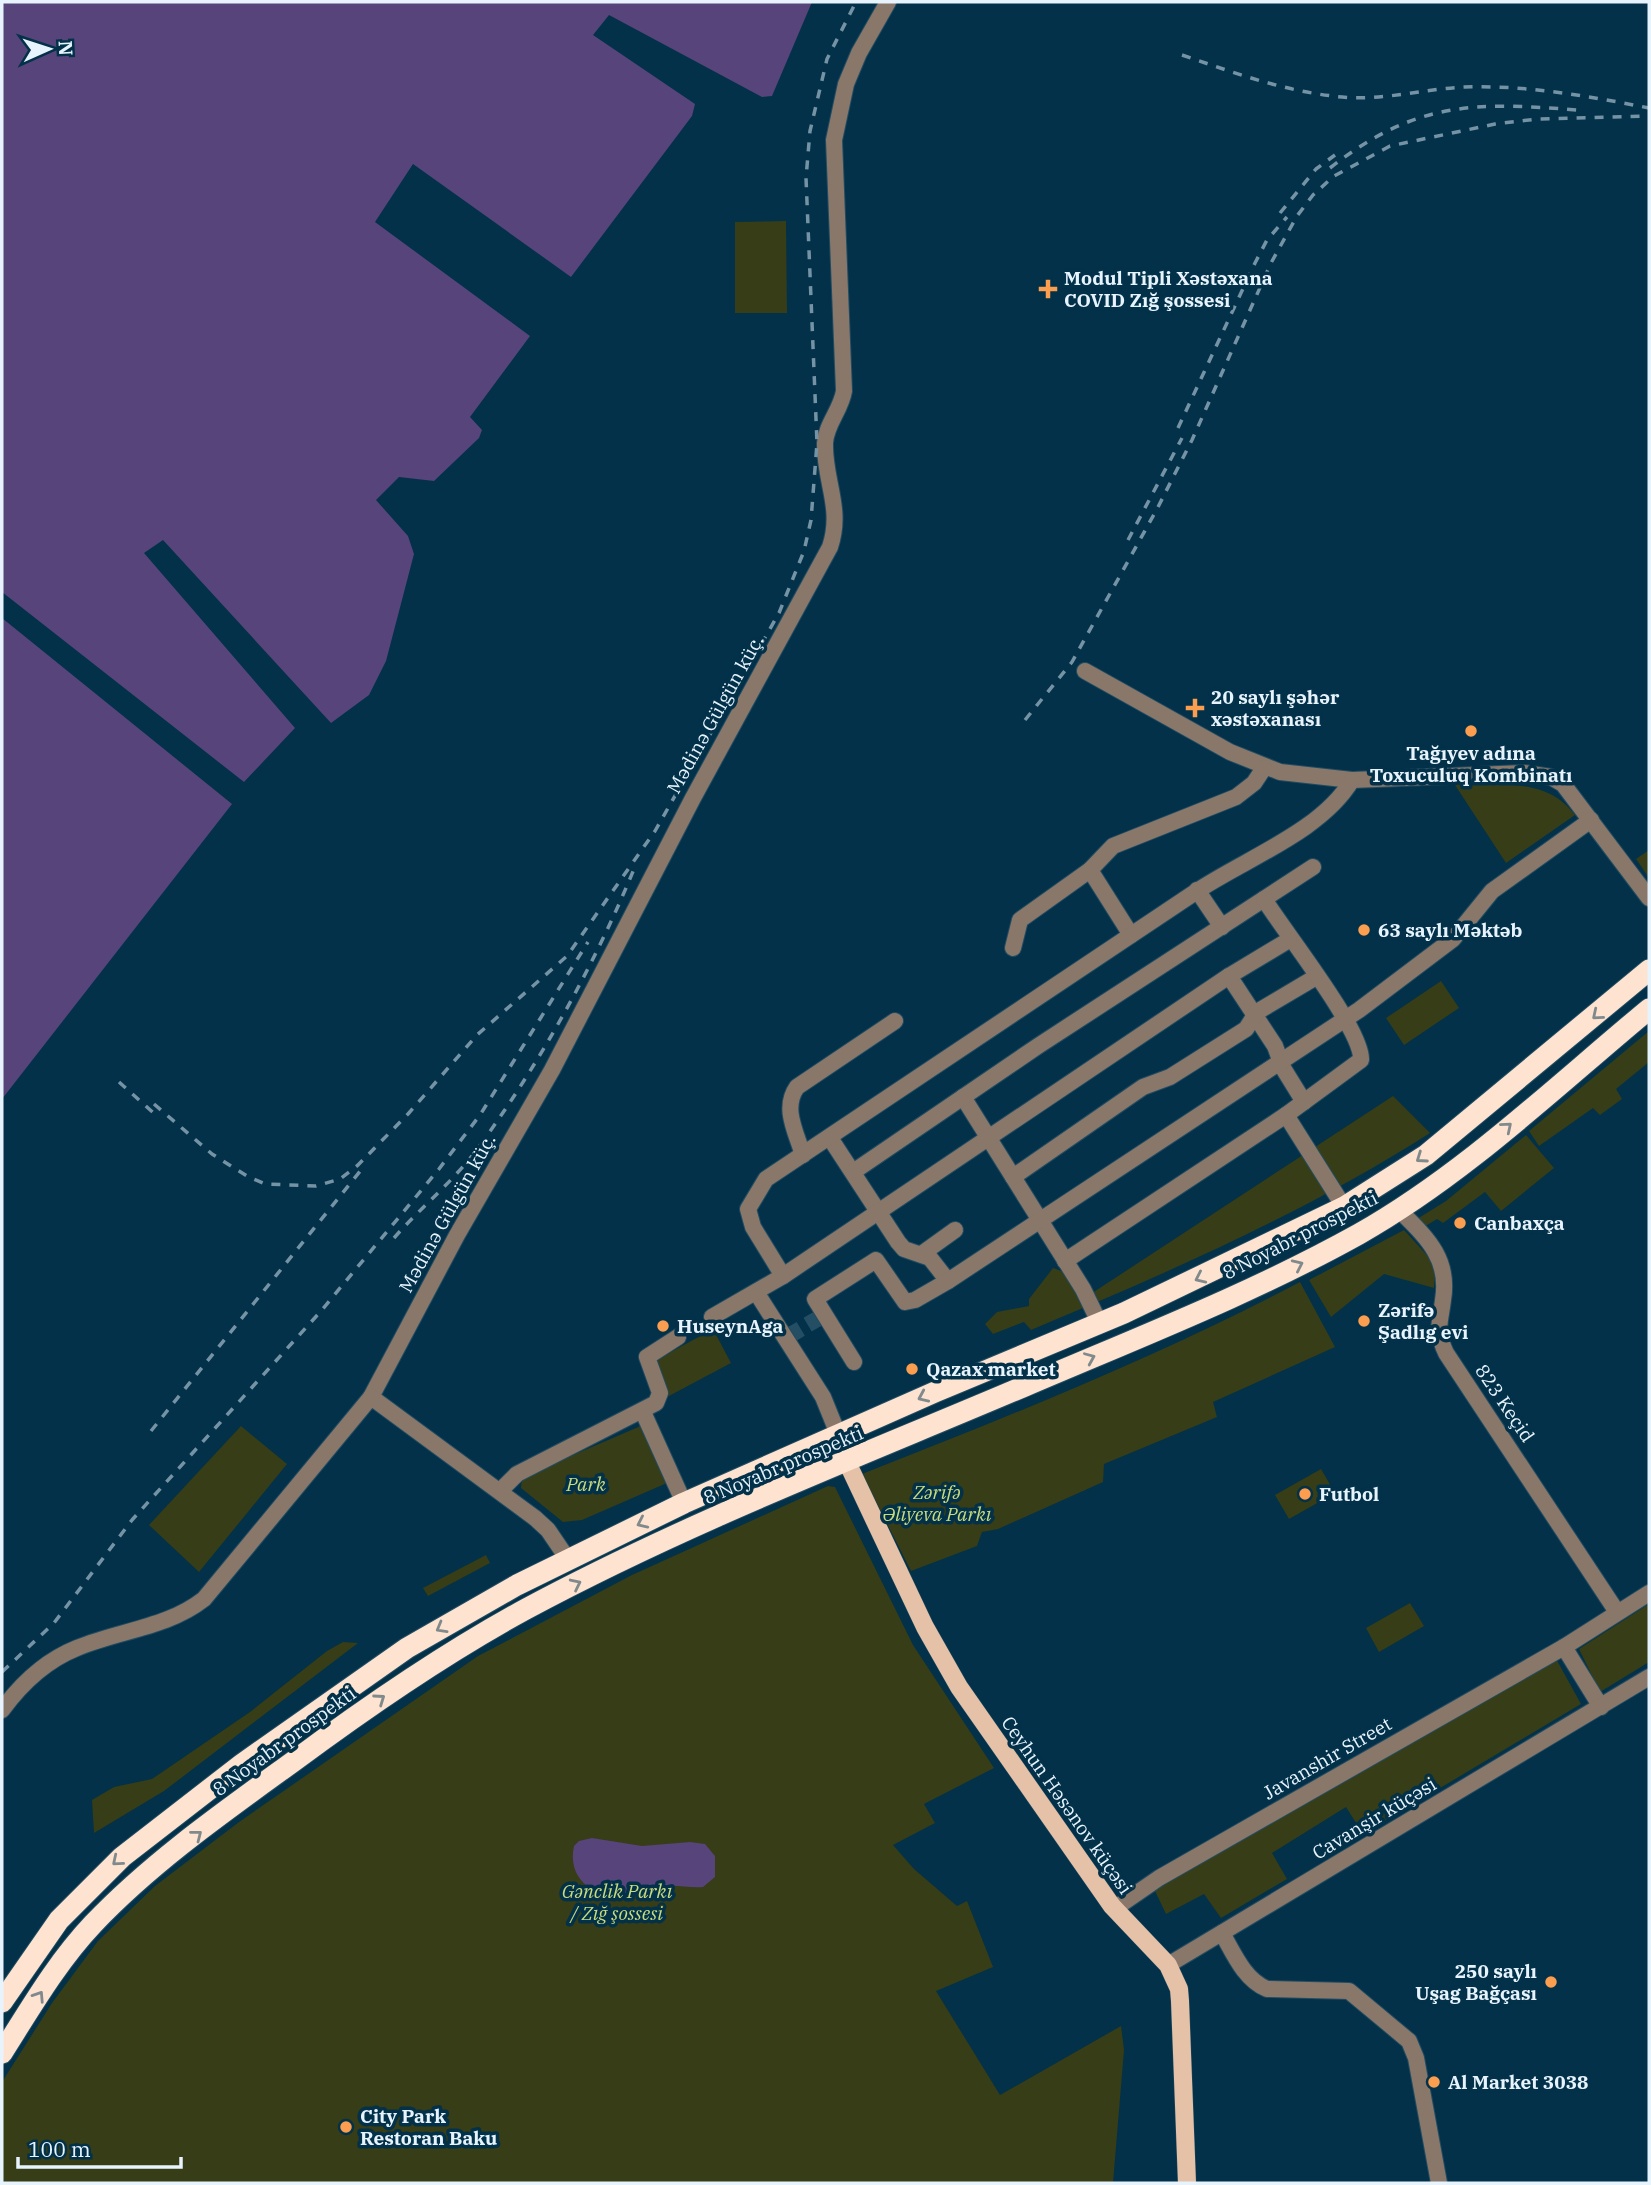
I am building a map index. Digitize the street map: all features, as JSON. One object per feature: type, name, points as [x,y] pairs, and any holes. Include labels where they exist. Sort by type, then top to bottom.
[{"type":"highway","name":"8 Noyabr prospekti","points":[[2,2002],[59,1920],[122,1857],[242,1764],[385,1662],[467,1613],[567,1559],[684,1503],[838,1434],[1100,1324],[1345,1207],[1436,1147],[1649,970]]},
{"type":"highway","name":"8 Noyabr prospekti","points":[[2,2053],[60,1964],[119,1898],[256,1788],[400,1685],[507,1620],[568,1588],[847,1462],[1271,1278],[1348,1240],[1399,1210],[1484,1147],[1649,1009]]},
{"type":"highway","points":[[838,1434],[847,1462]]},
{"type":"main road","name":"Ceyhun Həsənov küçəsi","points":[[847,1462],[920,1618],[959,1687],[1114,1909],[1167,1965],[1179,1989],[1186,2183]]},
{"type":"street","name":"Mədinə Gülgün küç.","points":[[2,1710],[25,1684],[58,1658],[78,1648],[164,1622],[186,1613],[204,1599],[371,1397],[457,1235],[552,1070],[674,834],[831,547],[836,519],[825,445],[827,430],[836,416],[844,391],[834,140],[846,84],[859,53],[888,2]]},
{"type":"street","points":[[1085,671],[1264,768],[1300,776],[1352,780],[1537,774],[1551,777],[1563,784],[1649,898]]},
{"type":"street","points":[[1013,948],[1020,920],[1090,870],[1109,849],[1124,840],[1236,797],[1254,783],[1264,768]]},
{"type":"street","points":[[783,1276],[754,1227],[749,1204],[761,1184],[1198,890],[1329,810],[1341,799],[1352,780]]},
{"type":"street","points":[[854,1362],[814,1299],[876,1260],[905,1302],[915,1300],[948,1281],[1041,1222],[1280,1059],[1345,1018],[1453,939],[1492,891],[1591,820]]},
{"type":"street","points":[[853,1172],[1313,867]]},
{"type":"street","points":[[1090,870],[1131,935]]},
{"type":"street","points":[[1198,890],[1222,927]]},
{"type":"street","points":[[1065,1261],[1286,1115],[1361,1060],[1359,1044],[1345,1018],[1289,940],[1264,899]]},
{"type":"street","points":[[712,1317],[783,1276],[987,1136],[1229,976],[1289,940]]},
{"type":"street","points":[[1229,976],[1275,1046],[1304,1102]]},
{"type":"street","points":[[1013,1177],[1143,1087],[1170,1077],[1246,1030],[1257,1012],[1316,977]]},
{"type":"street","points":[[803,1155],[789,1111],[789,1098],[797,1087],[895,1021]]},
{"type":"street","points":[[963,1097],[1065,1261],[1100,1324]]},
{"type":"street","points":[[1286,1115],[1345,1207]]},
{"type":"street","points":[[830,1138],[904,1249],[923,1254],[948,1281]]},
{"type":"street","name":"823 Keçid","points":[[1399,1210],[1431,1241],[1443,1265],[1444,1297],[1437,1327],[1446,1353],[1617,1612]]},
{"type":"street","points":[[923,1254],[955,1230]]},
{"type":"street","points":[[756,1292],[823,1397],[838,1434]]},
{"type":"street","points":[[500,1491],[516,1474],[643,1412],[661,1398],[647,1357],[678,1337]]},
{"type":"street","points":[[371,1397],[500,1491],[548,1530],[567,1559]]},
{"type":"street","points":[[643,1412],[684,1503]]},
{"type":"street","points":[[1601,1707],[1564,1647],[1649,1593]]},
{"type":"street","name":"Javanshir Street","points":[[1114,1909],[1160,1878],[1564,1647]]},
{"type":"street","name":"Cavanşir küçəsi","points":[[1167,1965],[1649,1677]]},
{"type":"street","points":[[1222,1933],[1248,1978],[1258,1985],[1267,1989],[1344,1989],[1409,2041],[1416,2057],[1439,2183]]},
{"type":"green space","points":[[786,221],[787,313],[735,313],[735,222]]},
{"type":"green space","points":[[1455,785],[1505,785],[1536,789],[1550,794],[1575,815],[1506,863]]},
{"type":"green space","points":[[1649,850],[1649,878],[1636,859]]},
{"type":"green space","points":[[1441,981],[1459,1008],[1404,1045],[1386,1018]]},
{"type":"green space","points":[[1649,1031],[1649,1062],[1616,1089],[1622,1099],[1600,1115],[1593,1108],[1539,1146],[1529,1131]]},
{"type":"green space","points":[[1393,1096],[1430,1133],[1334,1190],[1184,1264],[1031,1330],[1024,1322],[993,1334],[985,1324],[997,1312],[1029,1306],[1029,1299],[1053,1268],[1067,1273],[1083,1299]]},
{"type":"green space","points":[[1526,1135],[1554,1168],[1501,1211],[1485,1192],[1443,1223],[1437,1219],[1424,1227],[1417,1219],[1446,1201]]},
{"type":"green space","points":[[1404,1230],[1436,1265],[1434,1288],[1384,1274],[1331,1317],[1309,1280]]},
{"type":"green space","name":"Zərifə Əliyeva Parkı","points":[[1300,1282],[1335,1347],[1213,1402],[1217,1417],[1104,1464],[1103,1482],[998,1529],[982,1532],[977,1546],[911,1571],[862,1474],[1138,1360]]},
{"type":"green space","points":[[713,1329],[731,1363],[669,1396],[651,1363]]},
{"type":"green space","name":"Park","points":[[643,1425],[667,1483],[582,1520],[563,1522],[521,1488],[522,1477]]},
{"type":"green space","points":[[241,1426],[287,1464],[199,1572],[149,1525]]},
{"type":"green space","name":"Futbol","points":[[1321,1469],[1335,1493],[1289,1519],[1275,1495]]},
{"type":"green space","name":"Gənclik Parkı / Zığ şossesi","points":[[828,1486],[835,1487],[913,1645],[994,1768],[924,1804],[935,1823],[893,1845],[914,1869],[957,1906],[967,1901],[993,1967],[936,1991],[1000,2095],[1121,2026],[1124,2050],[1113,2183],[2,2183],[2,2082],[52,2003],[98,1941],[155,1886],[239,1822],[478,1656],[632,1575]]},
{"type":"green space","points":[[486,1555],[490,1563],[428,1596],[423,1588]]},
{"type":"green space","points":[[1410,1603],[1424,1626],[1379,1652],[1366,1628]]},
{"type":"green space","points":[[1649,1604],[1649,1662],[1600,1692],[1579,1649]]},
{"type":"green space","points":[[343,1642],[358,1643],[164,1791],[94,1833],[92,1800],[114,1787],[152,1779],[250,1712],[327,1651]]},
{"type":"green space","points":[[1554,1655],[1581,1704],[1363,1834],[1346,1807],[1272,1853],[1287,1879],[1221,1918],[1204,1894],[1166,1914],[1154,1889]]},
{"type":"shaded area","points":[[2,2],[812,2],[772,96],[762,97],[609,15],[593,35],[695,104],[692,116],[571,277],[413,164],[375,222],[530,336],[470,417],[482,430],[479,438],[434,481],[399,477],[376,500],[408,536],[414,554],[386,661],[369,695],[331,723],[163,540],[144,553],[295,728],[244,782],[2,592]]},
{"type":"shaded area","points":[[2,618],[232,804],[2,1099]]},
{"type":"shaded area","points":[[592,1838],[642,1846],[690,1842],[705,1844],[715,1856],[715,1877],[703,1887],[665,1886],[622,1896],[601,1893],[584,1883],[574,1867],[574,1846],[579,1841]]},
{"type":"tunnel","points":[[787,1337],[824,1315]]},
{"type":"railway","points":[[154,1104],[212,1154],[265,1184],[316,1186],[340,1179],[358,1165],[408,1114],[477,1035],[567,956],[655,831],[779,613],[804,551],[811,520],[817,443],[806,178],[810,131],[827,59],[856,2]]},
{"type":"railway","points":[[1182,55],[1281,86],[1342,97],[1388,96],[1449,88],[1488,87],[1557,92],[1649,108]]},
{"type":"railway","points":[[1330,168],[1390,130],[1419,118],[1447,111],[1507,106],[1577,110]]},
{"type":"railway","points":[[1025,720],[1072,662],[1157,509],[1192,440],[1271,263],[1297,216],[1313,195],[1334,176],[1390,146],[1495,124],[1537,119],[1649,116]]},
{"type":"railway","points":[[1280,213],[1316,169],[1335,155]]},
{"type":"railway","points":[[1178,428],[1255,263],[1267,240],[1287,217]]},
{"type":"railway","points":[[1128,540],[1182,438]]},
{"type":"railway","points":[[394,1238],[478,1148],[523,1083],[584,977],[634,869]]},
{"type":"railway","points":[[2,1672],[54,1623],[132,1520],[321,1311],[439,1169],[480,1115],[588,942]]},
{"type":"railway","points":[[119,1082],[158,1117]]},
{"type":"railway","points":[[151,1431],[361,1170]]},
{"type":"place","name":"Modul Tipli Xəstəxana COVID Zığ şossesi","points":[[1048,289]]},
{"type":"place","name":"20 saylı şəhər xəstəxanası","points":[[1195,708]]},
{"type":"place","name":"Tağıyev adına Toxuculuq Kombinatı","points":[[1471,731]]},
{"type":"place","name":"63 saylı Məktəb","points":[[1364,930]]},
{"type":"place","name":"Canbaxça","points":[[1460,1223]]},
{"type":"place","name":"Zərifə Şadlıg evi","points":[[1364,1321]]},
{"type":"place","name":"HuseynAga","points":[[663,1326]]},
{"type":"place","name":"Qazax market","points":[[912,1369]]},
{"type":"place","name":"Futbol","points":[[1305,1494]]},
{"type":"place","name":"250 saylı Uşag Bağçası","points":[[1551,1982]]},
{"type":"place","name":"Al Market 3038","points":[[1434,2082]]},
{"type":"place","name":"City Park Restoran Baku","points":[[346,2127]]}]
